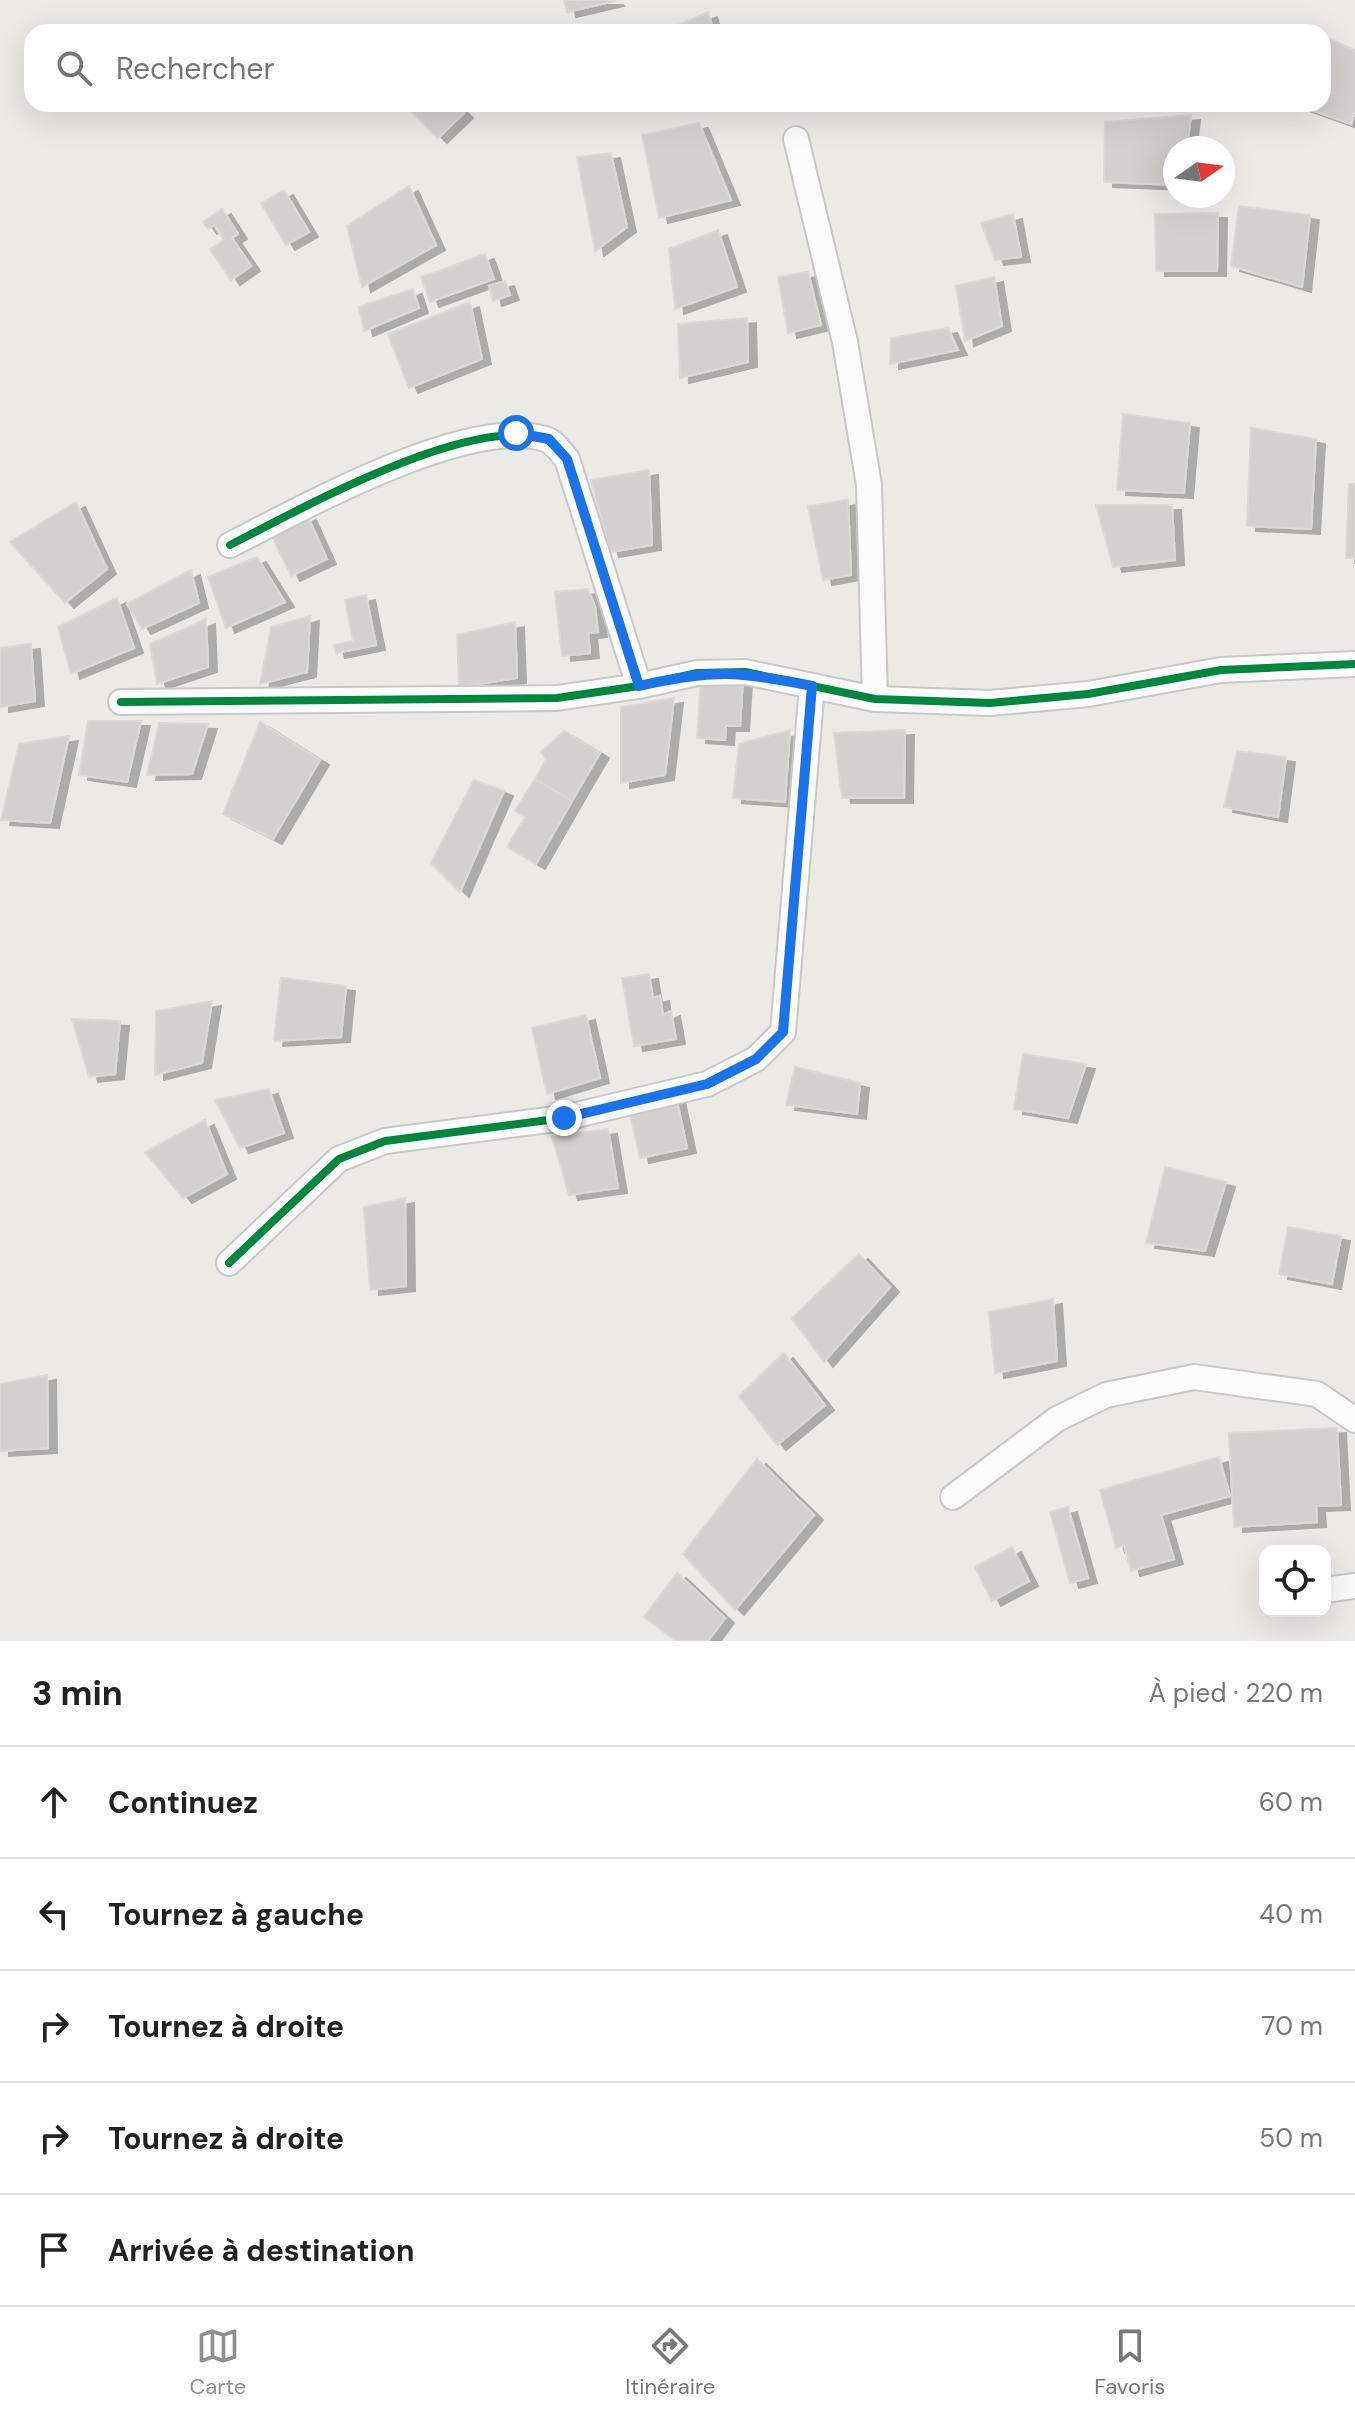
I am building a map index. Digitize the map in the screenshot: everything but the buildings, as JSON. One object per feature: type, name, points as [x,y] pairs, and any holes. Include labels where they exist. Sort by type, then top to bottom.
[{"type":"street","points":[[796,139],[845,342],[869,485],[875,699]]},
{"type":"street","points":[[230,545],[376,473],[441,449],[516,433],[549,439],[567,459],[639,686]]},
{"type":"street","points":[[121,702],[557,698],[639,686],[697,673],[745,672],[875,699],[990,703],[1088,694],[1221,670],[1355,664]]},
{"type":"street","points":[[229,1263],[339,1159],[385,1141],[564,1118],[707,1084],[756,1059],[783,1032],[812,686]]},
{"type":"street","points":[[953,1497],[1057,1419],[1106,1395],[1194,1377],[1317,1394],[1355,1420]]},
{"type":"street","points":[[1331,1589],[1355,1586]]},
{"type":"cycle path","points":[[230,545],[341,489],[430,452],[473,440],[512,435],[548,440],[567,459],[639,686]]},
{"type":"cycle path","points":[[121,702],[557,698],[639,686],[697,673],[745,672],[875,699],[990,703],[1088,694],[1221,670],[1355,664]]},
{"type":"cycle path","points":[[229,1263],[339,1159],[385,1141],[564,1118],[707,1084],[756,1059],[783,1032],[812,686]]},
{"type":"route","points":[[516,433],[549,439],[567,459],[639,686],[697,673],[745,672],[812,686],[783,1032],[756,1059],[707,1084],[564,1118]]}]
